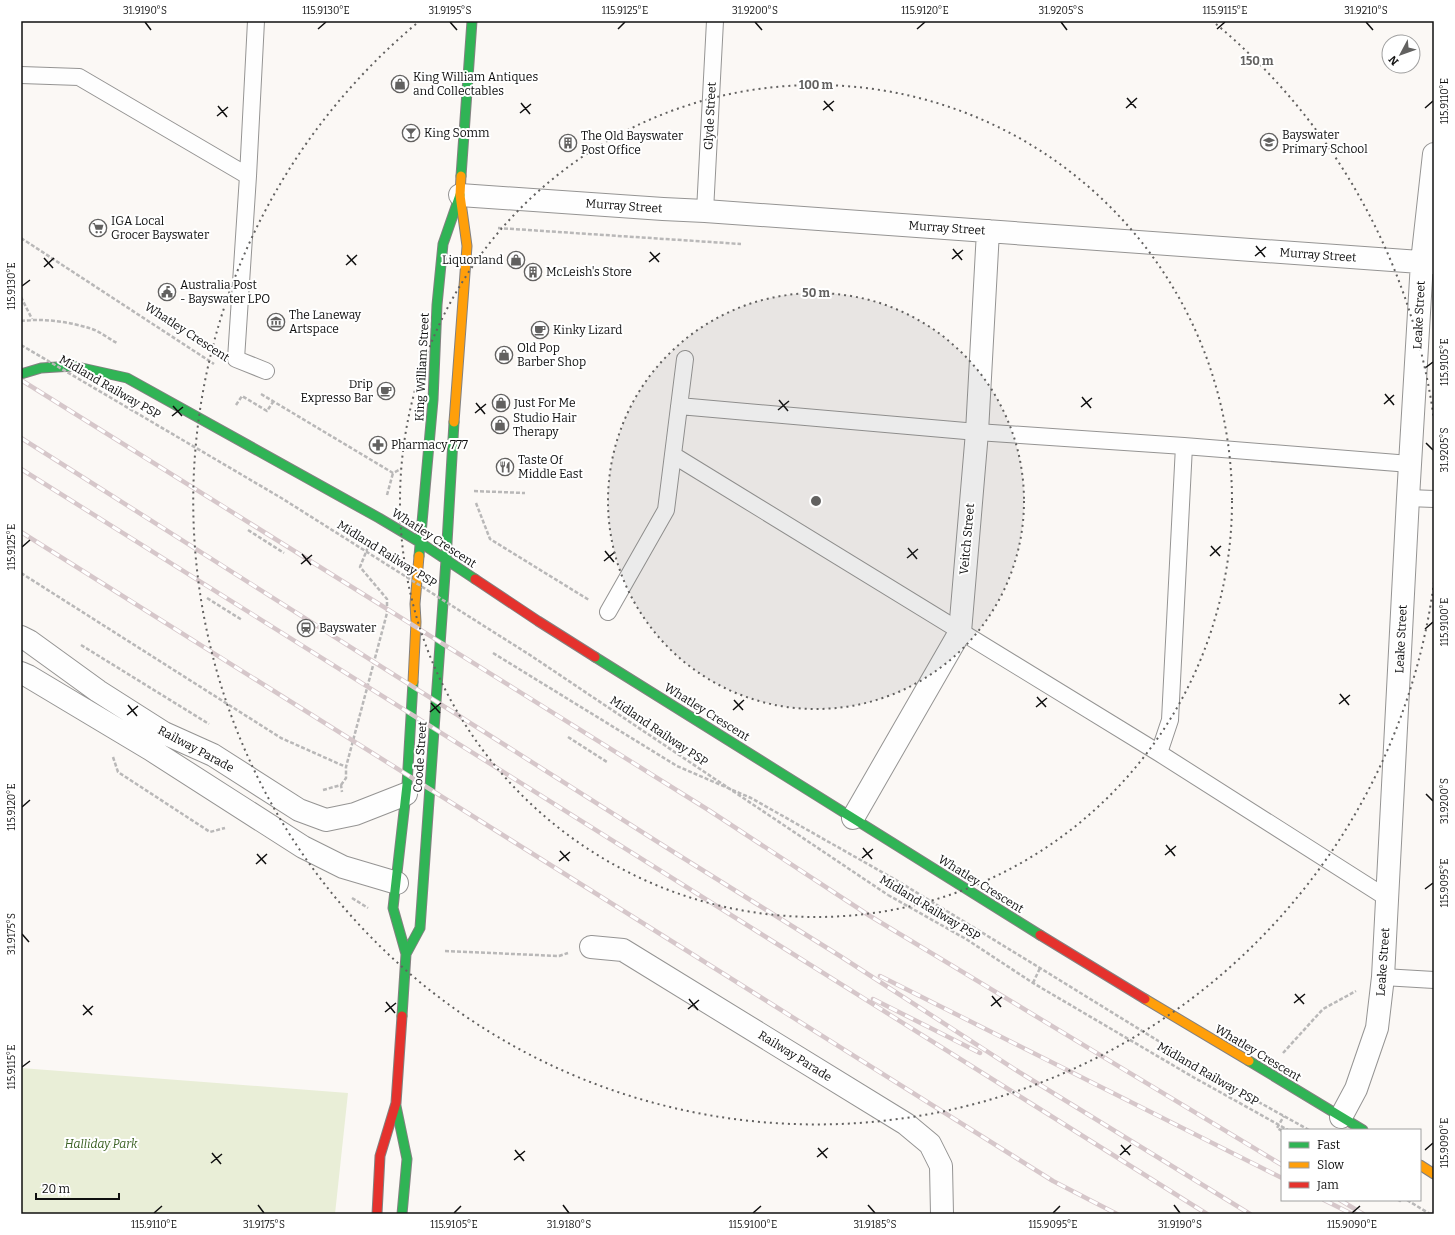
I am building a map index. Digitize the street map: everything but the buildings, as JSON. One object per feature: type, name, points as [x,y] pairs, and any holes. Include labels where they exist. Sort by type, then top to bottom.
[{"type":"main road","name":"King William Street","points":[[451,486],[455,402],[467,246],[460,195],[472,21]]},
{"type":"main road","name":"King William Street","points":[[421,543],[433,400],[436,313],[443,244],[460,195]]},
{"type":"main road","name":"Whatley Crescent","points":[[21,374],[41,368],[73,366],[127,378],[379,518],[421,543],[538,621],[1055,944],[1361,1129]]},
{"type":"main road","name":"Coode Street","points":[[406,954],[420,928],[451,486]]},
{"type":"main road","name":"Coode Street","points":[[377,1214],[380,1156],[396,1103],[406,954],[394,908],[406,794],[416,630],[415,604],[421,543]]},
{"type":"main road","name":"Coode Street","points":[[396,1103],[407,1159],[402,1214]]},
{"type":"main road","points":[[1421,1166],[1434,1174]]},
{"type":"street","name":"Leake Street","points":[[1341,1117],[1356,1089],[1377,1028],[1383,977],[1410,464],[1428,262],[1434,154]]},
{"type":"street","name":"Murray Street","points":[[460,195],[1428,262]]},
{"type":"street","name":"Veitch Street","points":[[853,818],[960,632],[977,432],[988,231]]},
{"type":"street","name":"Railway Parade","points":[[21,637],[30,641],[98,691],[164,733],[212,755],[299,810],[326,820],[355,814],[406,794]]},
{"type":"street","name":"Railway Parade","points":[[21,673],[150,749],[304,847],[343,867],[397,883]]},
{"type":"street","name":"Railway Parade","points":[[591,947],[623,950],[906,1124],[930,1144],[940,1166],[942,1214]]},
{"type":"lane","points":[[256,21],[236,359],[266,371]]},
{"type":"lane","name":"Glyde Street","points":[[705,211],[715,21]]},
{"type":"lane","points":[[21,75],[79,77],[248,176]]},
{"type":"lane","points":[[608,612],[666,510],[685,359]]},
{"type":"lane","points":[[679,406],[977,432],[1184,446],[1410,464]]},
{"type":"lane","points":[[1159,753],[1170,720],[1184,446]]},
{"type":"lane","points":[[673,455],[1159,753],[1387,898]]},
{"type":"lane","points":[[1408,498],[1434,499]]},
{"type":"lane","points":[[1383,977],[1434,980]]},
{"type":"path","points":[[498,228],[742,244]]},
{"type":"path","name":"Whatley Crescent","points":[[21,238],[220,367]]},
{"type":"path","points":[[21,297],[32,320]]},
{"type":"path","points":[[21,321],[32,320],[69,323],[94,330],[117,343]]},
{"type":"path","name":"Midland Railway PSP","points":[[21,345],[282,499],[523,651],[888,895],[966,939],[1033,983],[1193,1077],[1286,1129]]},
{"type":"path","points":[[260,393],[393,473]]},
{"type":"path","points":[[236,406],[242,396],[267,412],[273,402]]},
{"type":"path","points":[[319,790],[325,790],[340,785],[346,778],[346,767],[387,613],[387,599],[360,567],[379,518],[393,473],[405,467]]},
{"type":"path","points":[[474,491],[525,493]]},
{"type":"path","points":[[474,497],[490,539],[608,612]]},
{"type":"path","points":[[248,530],[284,553]]},
{"type":"path","points":[[21,573],[281,738],[346,767]]},
{"type":"path","points":[[208,598],[242,620]]},
{"type":"path","points":[[79,644],[216,728]]},
{"type":"path","points":[[493,653],[677,766],[752,798],[896,880],[1246,1095],[1307,1129]]},
{"type":"path","points":[[568,737],[607,762]]},
{"type":"path","points":[[340,785],[343,796]]},
{"type":"path","points":[[445,952],[559,956],[591,947]]},
{"type":"path","points":[[1033,983],[1040,968]]},
{"type":"path","points":[[1246,1095],[1323,1009],[1383,977]]},
{"type":"path","points":[[1281,1130],[1277,1128],[1284,1116]]},
{"type":"path","points":[[1409,1201],[1430,1214]]},
{"type":"green space","name":"Halliday Park","points":[[21,1068],[348,1093],[335,1214],[21,1214]]},
{"type":"railway","points":[[21,380],[710,811],[870,916],[1281,1164]]},
{"type":"railway","points":[[21,438],[840,956],[1019,1072],[1250,1214]]},
{"type":"railway","points":[[21,469],[1207,1214]]},
{"type":"railway","points":[[21,532],[1053,1181],[1117,1214]]},
{"type":"railway","points":[[880,976],[1281,1177]]},
{"type":"railway","points":[[873,999],[980,1053]]},
{"type":"railway","points":[[1326,1201],[1352,1214]]},
{"type":"railway","points":[[1342,1201],[1363,1214]]},
{"type":"traffic: fast","points":[[461,176],[472,21]]},
{"type":"traffic: fast","points":[[419,556],[433,400],[437,305],[443,244],[460,195]]},
{"type":"traffic: fast","points":[[21,374],[41,368],[73,366],[127,378],[379,518],[421,543],[475,579]]},
{"type":"traffic: fast","points":[[406,954],[420,928],[446,560],[454,422]]},
{"type":"traffic: fast","points":[[595,657],[1040,935]]},
{"type":"traffic: fast","points":[[402,1016],[406,954],[393,908],[407,785],[413,682]]},
{"type":"traffic: fast","points":[[1249,1061],[1361,1129]]},
{"type":"traffic: fast","points":[[396,1106],[407,1159],[402,1214]]},
{"type":"traffic: slow","points":[[454,422],[467,246],[460,195],[461,176]]},
{"type":"traffic: slow","points":[[413,682],[416,622],[415,604],[419,556]]},
{"type":"traffic: slow","points":[[1145,999],[1249,1061]]},
{"type":"traffic: slow","points":[[1421,1166],[1434,1174]]},
{"type":"traffic: jam","points":[[475,579],[595,657]]},
{"type":"traffic: jam","points":[[1040,935],[1145,999]]},
{"type":"traffic: jam","points":[[377,1214],[380,1156],[396,1103],[402,1016]]},
{"type":"place","name":"King William Antiques and Collectables","points":[[400,84]]},
{"type":"place","name":"King Somm","points":[[411,133]]},
{"type":"place","name":"Bayswater Primary School","points":[[1269,142]]},
{"type":"place","name":"The Old Bayswater Post Office","points":[[568,143]]},
{"type":"place","name":"IGA Local Grocer Bayswater","points":[[98,228]]},
{"type":"place","name":"Liquorland","points":[[516,260]]},
{"type":"place","name":"McLeish's Store","points":[[533,272]]},
{"type":"place","name":"Australia Post - Bayswater LPO","points":[[167,292]]},
{"type":"place","name":"The Laneway Artspace","points":[[276,322]]},
{"type":"place","name":"Kinky Lizard","points":[[540,330]]},
{"type":"place","name":"Old Pop Barber Shop","points":[[504,355]]},
{"type":"place","name":"Drip Expresso Bar","points":[[386,391]]},
{"type":"place","name":"Just For Me","points":[[501,403]]},
{"type":"place","name":"Studio Hair Therapy","points":[[500,425]]},
{"type":"place","name":"Pharmacy 777","points":[[378,445]]},
{"type":"place","name":"Taste Of Middle East","points":[[505,467]]},
{"type":"place","name":"Bayswater","points":[[306,628]]}]
